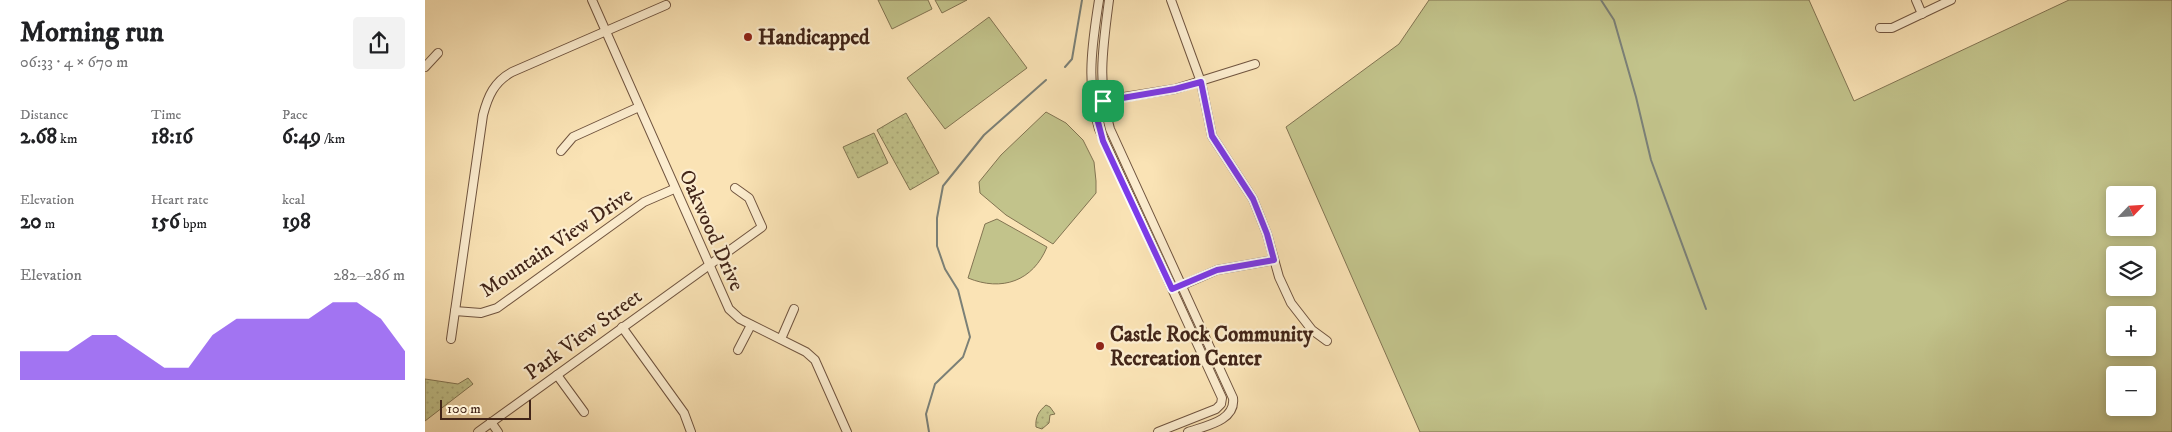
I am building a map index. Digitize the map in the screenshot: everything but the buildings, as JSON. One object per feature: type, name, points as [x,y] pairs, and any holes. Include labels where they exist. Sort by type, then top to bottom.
[{"type":"street","name":"Oakwood Drive","points":[[592,0],[729,309],[740,319],[806,352],[815,360],[847,432]]},
{"type":"street","points":[[1099,0],[1093,36],[1090,74],[1093,103],[1103,141],[1221,394],[1221,404],[1212,411],[1157,432]]},
{"type":"street","points":[[1109,0],[1102,59],[1103,101],[1115,142],[1183,285],[1231,393],[1233,402],[1232,409],[1224,418],[1189,432]]},
{"type":"street","points":[[1171,0],[1201,82],[1212,136],[1253,199],[1267,234],[1279,277],[1291,303],[1312,330],[1327,341]]},
{"type":"street","points":[[1916,0],[1922,14]]},
{"type":"street","points":[[1880,28],[1892,28],[1951,0]]},
{"type":"street","name":"Mountain View Drive","points":[[451,339],[483,115],[489,96],[499,81],[512,72],[666,5]]},
{"type":"street","points":[[425,67],[439,53]]},
{"type":"street","points":[[1093,103],[1175,89],[1255,64]]},
{"type":"street","points":[[561,151],[573,137],[639,107]]},
{"type":"street","name":"Park View Street","points":[[478,432],[762,226],[749,198],[735,188]]},
{"type":"street","name":"Mountain View Drive","points":[[455,311],[474,314],[497,308],[644,202],[675,189]]},
{"type":"street","points":[[1172,289],[1217,270],[1274,260]]},
{"type":"street","points":[[781,339],[794,309]]},
{"type":"street","points":[[738,350],[751,325]]},
{"type":"street","points":[[622,327],[684,412],[691,432]]},
{"type":"street","points":[[557,375],[584,412]]},
{"type":"street","points":[[491,422],[498,432]]},
{"type":"green space","points":[[878,0],[928,0],[932,9],[892,29]]},
{"type":"green space","points":[[935,0],[967,0],[942,13]]},
{"type":"green space","points":[[1429,0],[1809,0],[1854,101],[2069,0],[2172,0],[2172,432],[1420,432],[1286,127],[1399,44]]},
{"type":"green space","points":[[989,17],[1027,68],[945,129],[907,78]]},
{"type":"green space","points":[[1046,112],[1066,123],[1083,140],[1094,162],[1096,181],[1096,193],[1053,244],[1006,215],[980,193],[979,182],[1001,155]]},
{"type":"green space","points":[[906,113],[939,173],[910,190],[877,130]]},
{"type":"green space","points":[[874,133],[888,163],[858,178],[843,147]]},
{"type":"green space","points":[[997,219],[1047,247],[1034,268],[1015,281],[993,284],[968,278],[985,224]]},
{"type":"green space","points":[[468,378],[473,384],[425,421],[425,379],[458,384]]},
{"type":"green space","points":[[1046,405],[1055,414],[1050,415],[1049,423],[1042,429],[1036,427],[1036,420],[1039,412]]},
{"type":"waterway","points":[[1065,67],[1072,59],[1082,0]]},
{"type":"waterway","points":[[1601,0],[1614,20],[1636,97],[1651,160],[1706,309]]},
{"type":"waterway","points":[[929,432],[926,414],[935,384],[963,357],[970,337],[958,290],[945,269],[937,246],[937,218],[943,186],[984,135],[1046,80]]},
{"type":"place","name":"Handicapped","points":[[748,37]]},
{"type":"place","name":"Castle Rock Community Recreation Center","points":[[1100,346]]},
{"type":"route","points":[[1201,82],[1212,136],[1217,147],[1245,184],[1253,199],[1267,234],[1274,260],[1226,267],[1172,289],[1103,141],[1093,103],[1103,101],[1175,89],[1201,82]]}]
